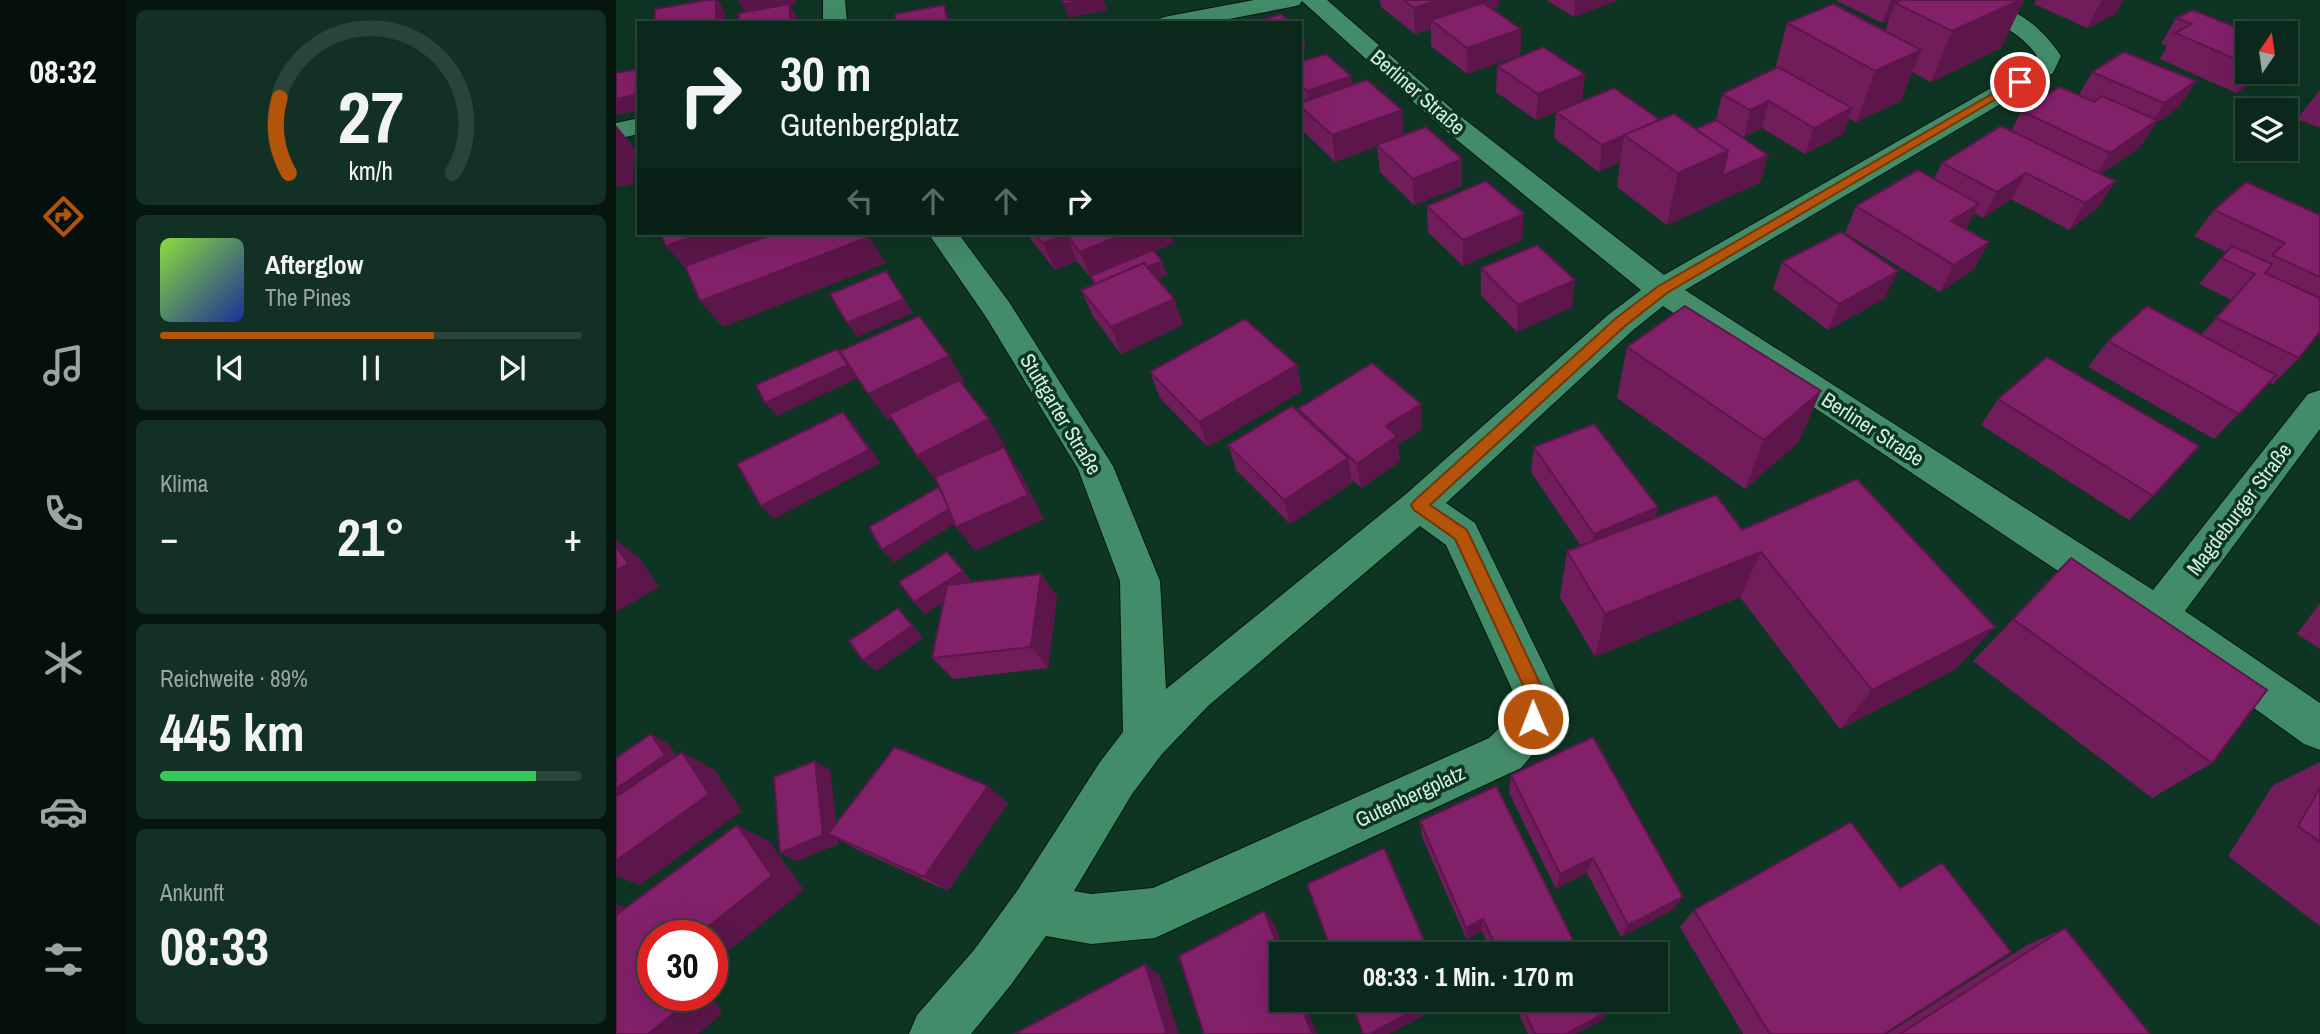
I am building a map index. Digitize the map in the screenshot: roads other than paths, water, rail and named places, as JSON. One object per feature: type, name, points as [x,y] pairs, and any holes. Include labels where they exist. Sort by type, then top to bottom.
[{"type":"street","points":[[834,0],[835,21]]},
{"type":"street","points":[[1180,21],[1291,0]]},
{"type":"street","name":"Berliner Straße","points":[[1313,0],[1450,121],[1662,290],[2158,615],[2320,729]]},
{"type":"street","points":[[936,1034],[992,968],[1035,909],[1116,778],[1146,738],[1193,692],[1419,505],[1620,323],[1662,290],[2044,68],[2049,56],[2040,38],[1966,0]]},
{"type":"street","points":[[616,131],[637,126]]},
{"type":"street","name":"Stuttgarter Straße","points":[[944,235],[998,310],[1095,466],[1140,581],[1146,738]]},
{"type":"street","name":"Magdeburger Straße","points":[[2158,615],[2320,403]]},
{"type":"street","name":"Gutenbergplatz","points":[[1035,909],[1091,919],[1155,913],[1504,753],[1522,737],[1533,719],[1537,696],[1461,534],[1419,505]]}]
